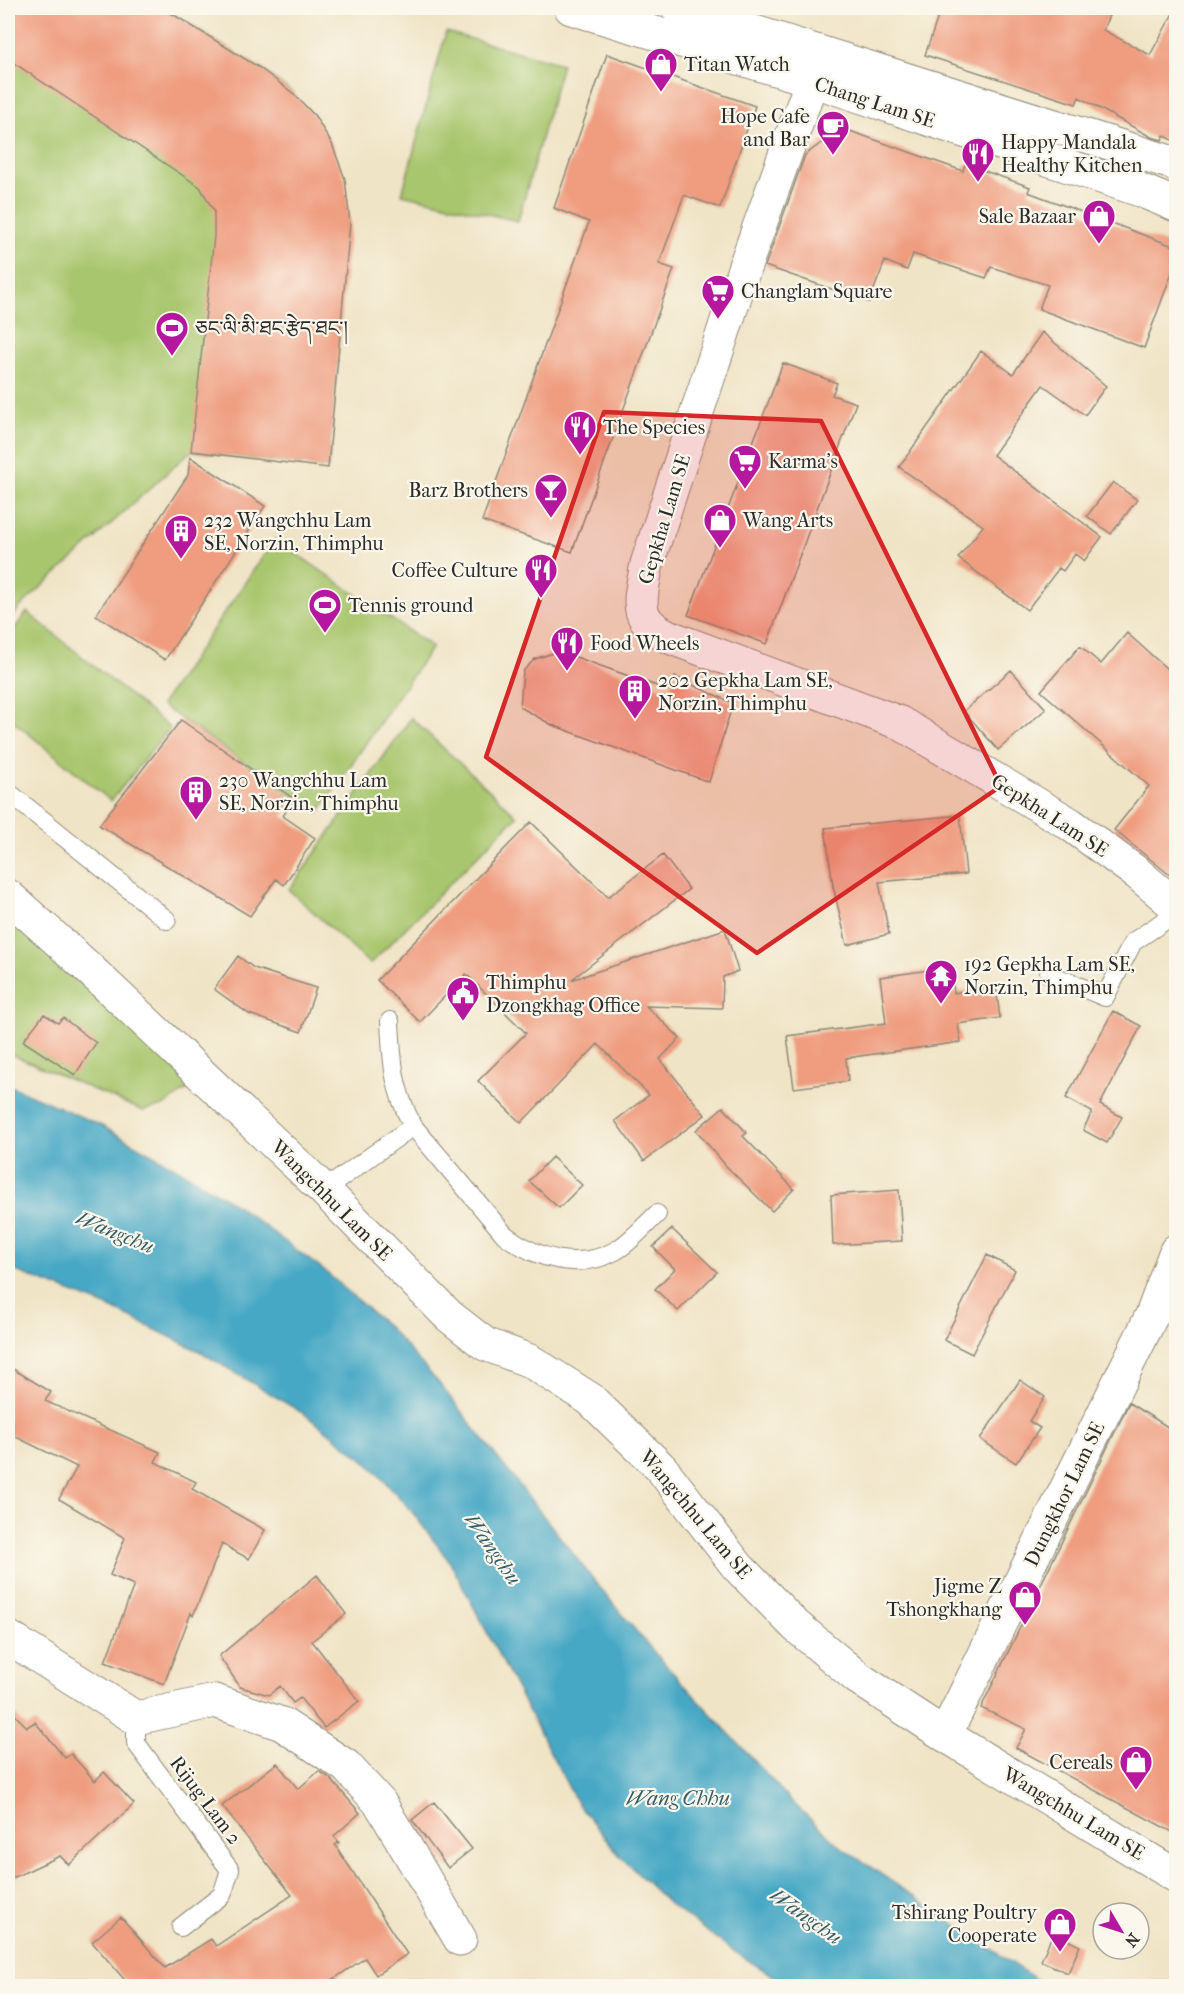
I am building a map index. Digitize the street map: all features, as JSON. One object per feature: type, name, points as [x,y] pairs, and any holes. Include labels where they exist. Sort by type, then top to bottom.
[{"type":"street","name":"Chang Lam SE","points":[[571,8],[812,80],[1140,190],[1176,205]]},
{"type":"street","name":"Chang Lam SE","points":[[678,8],[1176,164]]},
{"type":"street","name":"Gepkha Lam SE","points":[[812,80],[744,269],[647,564],[640,610],[646,622],[656,631],[672,638],[900,723],[1070,824],[1137,873],[1176,906]]},
{"type":"street","name":"Wangchhu Lam SE","points":[[8,896],[84,964],[324,1190],[448,1316],[485,1344],[530,1361],[590,1399],[661,1468],[738,1567],[796,1626],[858,1678],[945,1735],[1176,1876]]},
{"type":"street","name":"Dungkhor Lam SE","points":[[945,1735],[1164,1320],[1176,1251]]},
{"type":"street","points":[[8,1637],[136,1718],[215,1701],[282,1724],[346,1766],[380,1803],[460,1939]]},
{"type":"lane","points":[[8,792],[167,920]]},
{"type":"lane","points":[[1049,974],[1105,997],[1132,942],[1176,914]]},
{"type":"lane","points":[[390,1021],[393,1076],[402,1105],[413,1126],[505,1235],[522,1248],[547,1258],[578,1262],[596,1258],[616,1250],[657,1214]]},
{"type":"lane","points":[[324,1190],[413,1126]]},
{"type":"lane","name":"Rijug Lam 2","points":[[136,1718],[136,1743],[230,1870],[222,1895],[181,1927]]},
{"type":"highlighted area","points":[[604,412],[821,421],[1001,786],[757,953],[486,757]]},
{"type":"green space","name":"ཅང་ལི་མི་ཐང་རྩེད་ཐང་།","points":[[8,8],[163,8],[260,68],[294,94],[345,263],[328,468],[191,451],[24,603],[8,621]]},
{"type":"green space","points":[[446,32],[562,64],[518,221],[402,194]]},
{"type":"green space","points":[[275,539],[432,647],[318,813],[161,705]]},
{"type":"green space","points":[[27,612],[170,728],[111,801],[8,717],[8,637]]},
{"type":"green space","points":[[411,718],[517,816],[370,964],[289,890]]},
{"type":"green space","points":[[8,916],[194,1085],[163,1106],[143,1111],[8,1053]]},
{"type":"water","name":"Wang Chhu","points":[[8,1085],[102,1126],[180,1170],[239,1207],[327,1273],[389,1328],[438,1382],[600,1588],[654,1652],[793,1803],[841,1847],[1046,1986],[789,1986],[732,1950],[668,1903],[621,1857],[577,1803],[450,1562],[410,1509],[367,1462],[306,1415],[199,1351],[109,1307],[8,1268]]},
{"type":"building","points":[[8,8],[163,8],[260,68],[294,94],[315,116],[332,144],[345,179],[350,223],[328,468],[191,451],[214,236],[214,211],[200,187],[8,59]]},
{"type":"building","points":[[941,8],[1112,8],[1103,30],[1150,55],[1176,8],[1176,142],[1164,135],[1162,140],[1151,137],[1079,97],[1076,104],[925,55]]},
{"type":"building","points":[[607,54],[755,106],[720,208],[684,195],[659,264],[674,269],[572,552],[482,521],[589,222],[554,208]]},
{"type":"building","points":[[850,131],[963,171],[965,164],[1030,187],[1028,192],[1176,247],[1176,262],[1144,348],[1039,309],[1048,285],[991,267],[986,278],[913,254],[907,270],[885,261],[869,302],[765,266],[805,155],[827,139]]},
{"type":"building","points":[[1042,332],[1106,386],[1085,415],[1043,385],[993,455],[1102,537],[1084,561],[1075,554],[1063,571],[1059,568],[1027,610],[958,558],[983,526],[899,467],[981,351],[1013,374]]},
{"type":"building","points":[[783,363],[837,383],[832,395],[856,403],[767,644],[688,615]]},
{"type":"building","name":"232 Wangchhu Lam SE, Norzin, Thimphu","points":[[190,457],[265,506],[165,660],[96,615],[188,475]]},
{"type":"building","points":[[1113,482],[1137,500],[1111,534],[1087,516]]},
{"type":"building","points":[[1127,633],[1176,677],[1176,880],[1114,830],[1149,786],[1041,691],[1080,646],[1101,664]]},
{"type":"building","name":"202 Gepkha Lam SE, Norzin, Thimphu","points":[[559,651],[668,690],[675,677],[733,703],[709,782],[552,725],[520,707],[523,671],[535,659]]},
{"type":"building","points":[[1011,670],[1046,709],[998,750],[964,711]]},
{"type":"building","name":"230 Wangchhu Lam SE, Norzin, Thimphu","points":[[181,720],[294,799],[283,816],[315,838],[284,885],[276,879],[250,916],[99,825]]},
{"type":"building","points":[[960,815],[966,874],[879,882],[889,934],[847,945],[833,886],[825,828]]},
{"type":"building","points":[[531,822],[608,897],[663,855],[689,889],[571,980],[725,929],[738,971],[723,977],[722,1008],[646,1006],[680,1038],[660,1059],[705,1115],[644,1161],[615,1121],[649,1095],[598,1044],[521,1123],[478,1081],[526,1033],[466,974],[420,1022],[377,980]]},
{"type":"building","points":[[238,956],[254,968],[316,988],[301,1032],[249,1014],[214,989]]},
{"type":"building","name":"192 Gepkha Lam SE, Norzin, Thimphu","points":[[951,967],[954,993],[996,986],[1000,1018],[958,1024],[961,1042],[846,1058],[848,1081],[794,1088],[787,1036],[886,1023],[880,977]]},
{"type":"building","points":[[1113,1011],[1141,1026],[1100,1105],[1122,1117],[1107,1143],[1083,1130],[1092,1112],[1066,1098]]},
{"type":"building","points":[[44,1014],[58,1023],[63,1018],[96,1043],[75,1075],[23,1041]]},
{"type":"building","points":[[723,1107],[747,1133],[743,1136],[794,1189],[772,1211],[726,1166],[696,1130]]},
{"type":"building","points":[[552,1157],[582,1185],[559,1208],[529,1181]]},
{"type":"building","points":[[899,1190],[902,1241],[833,1245],[831,1195]]},
{"type":"building","points":[[672,1229],[717,1272],[678,1311],[655,1289],[675,1269],[653,1247]]},
{"type":"building","points":[[987,1255],[1015,1270],[972,1354],[944,1340]]},
{"type":"building","points":[[8,1366],[51,1392],[45,1401],[160,1452],[155,1462],[196,1482],[192,1489],[265,1530],[249,1559],[222,1544],[193,1616],[191,1613],[164,1684],[105,1662],[134,1585],[110,1575],[125,1538],[59,1499],[77,1467],[8,1433]]},
{"type":"building","points":[[1020,1380],[1045,1397],[1029,1421],[1040,1428],[1016,1463],[980,1439]]},
{"type":"building","points":[[1129,1403],[1176,1432],[1176,1834],[1016,1748],[1026,1729],[981,1708]]},
{"type":"building","points":[[317,1575],[346,1614],[312,1641],[359,1701],[324,1728],[300,1698],[293,1703],[280,1686],[269,1695],[240,1687],[219,1656]]},
{"type":"building","points":[[8,1708],[27,1727],[35,1722],[65,1758],[71,1754],[95,1781],[104,1772],[134,1804],[69,1865],[60,1856],[8,1880]]},
{"type":"building","points":[[277,1763],[298,1789],[319,1771],[330,1778],[360,1813],[334,1836],[339,1842],[335,1845],[407,1954],[376,1975],[365,1958],[323,1986],[130,1986],[92,1942],[121,1917],[165,1968],[211,1939],[216,1946],[292,1895],[222,1806]]},
{"type":"building","points":[[434,1802],[472,1849],[448,1868],[412,1820]]},
{"type":"building","name":"Tshirang Poultry Cooperate","points":[[1053,1933],[1080,1946],[1068,1973],[1041,1961]]},
{"type":"place","name":"Titan Watch","points":[[661,93]]},
{"type":"place","name":"Hope Cafe and Bar","points":[[833,156]]},
{"type":"place","name":"Happy Mandala Healthy Kitchen","points":[[978,183]]},
{"type":"place","name":"Sale Bazaar","points":[[1099,245]]},
{"type":"place","name":"Changlam Square","points":[[718,320]]},
{"type":"place","name":"ཅང་ལི་མི་ཐང་རྩེད་ཐང་།","points":[[172,357]]},
{"type":"place","name":"The Species","points":[[580,456]]},
{"type":"place","name":"Karma's","points":[[745,490]]},
{"type":"place","name":"Barz Brothers","points":[[551,519]]},
{"type":"place","name":"Wang Arts","points":[[720,549]]},
{"type":"place","name":"232 Wangchhu Lam SE, Norzin, Thimphu","points":[[181,560]]},
{"type":"place","name":"Coffee Culture","points":[[541,599]]},
{"type":"place","name":"Tennis ground","points":[[325,634]]},
{"type":"place","name":"Food Wheels","points":[[567,672]]},
{"type":"place","name":"202 Gepkha Lam SE, Norzin, Thimphu","points":[[635,720]]},
{"type":"place","name":"230 Wangchhu Lam SE, Norzin, Thimphu","points":[[196,821]]},
{"type":"place","name":"192 Gepkha Lam SE, Norzin, Thimphu","points":[[941,1005]]},
{"type":"place","name":"Thimphu Dzongkhag Office","points":[[463,1022]]},
{"type":"place","name":"Jigme Z Tshongkhang","points":[[1025,1626]]},
{"type":"place","name":"Cereals","points":[[1136,1791]]},
{"type":"place","name":"Tshirang Poultry Cooperate","points":[[1060,1953]]},
{"type":"water label","name":"Wangchu","points":[[115,1232]]},
{"type":"water label","name":"Wangchu","points":[[493,1549]]},
{"type":"water label","name":"Wangchu","points":[[806,1916]]}]
